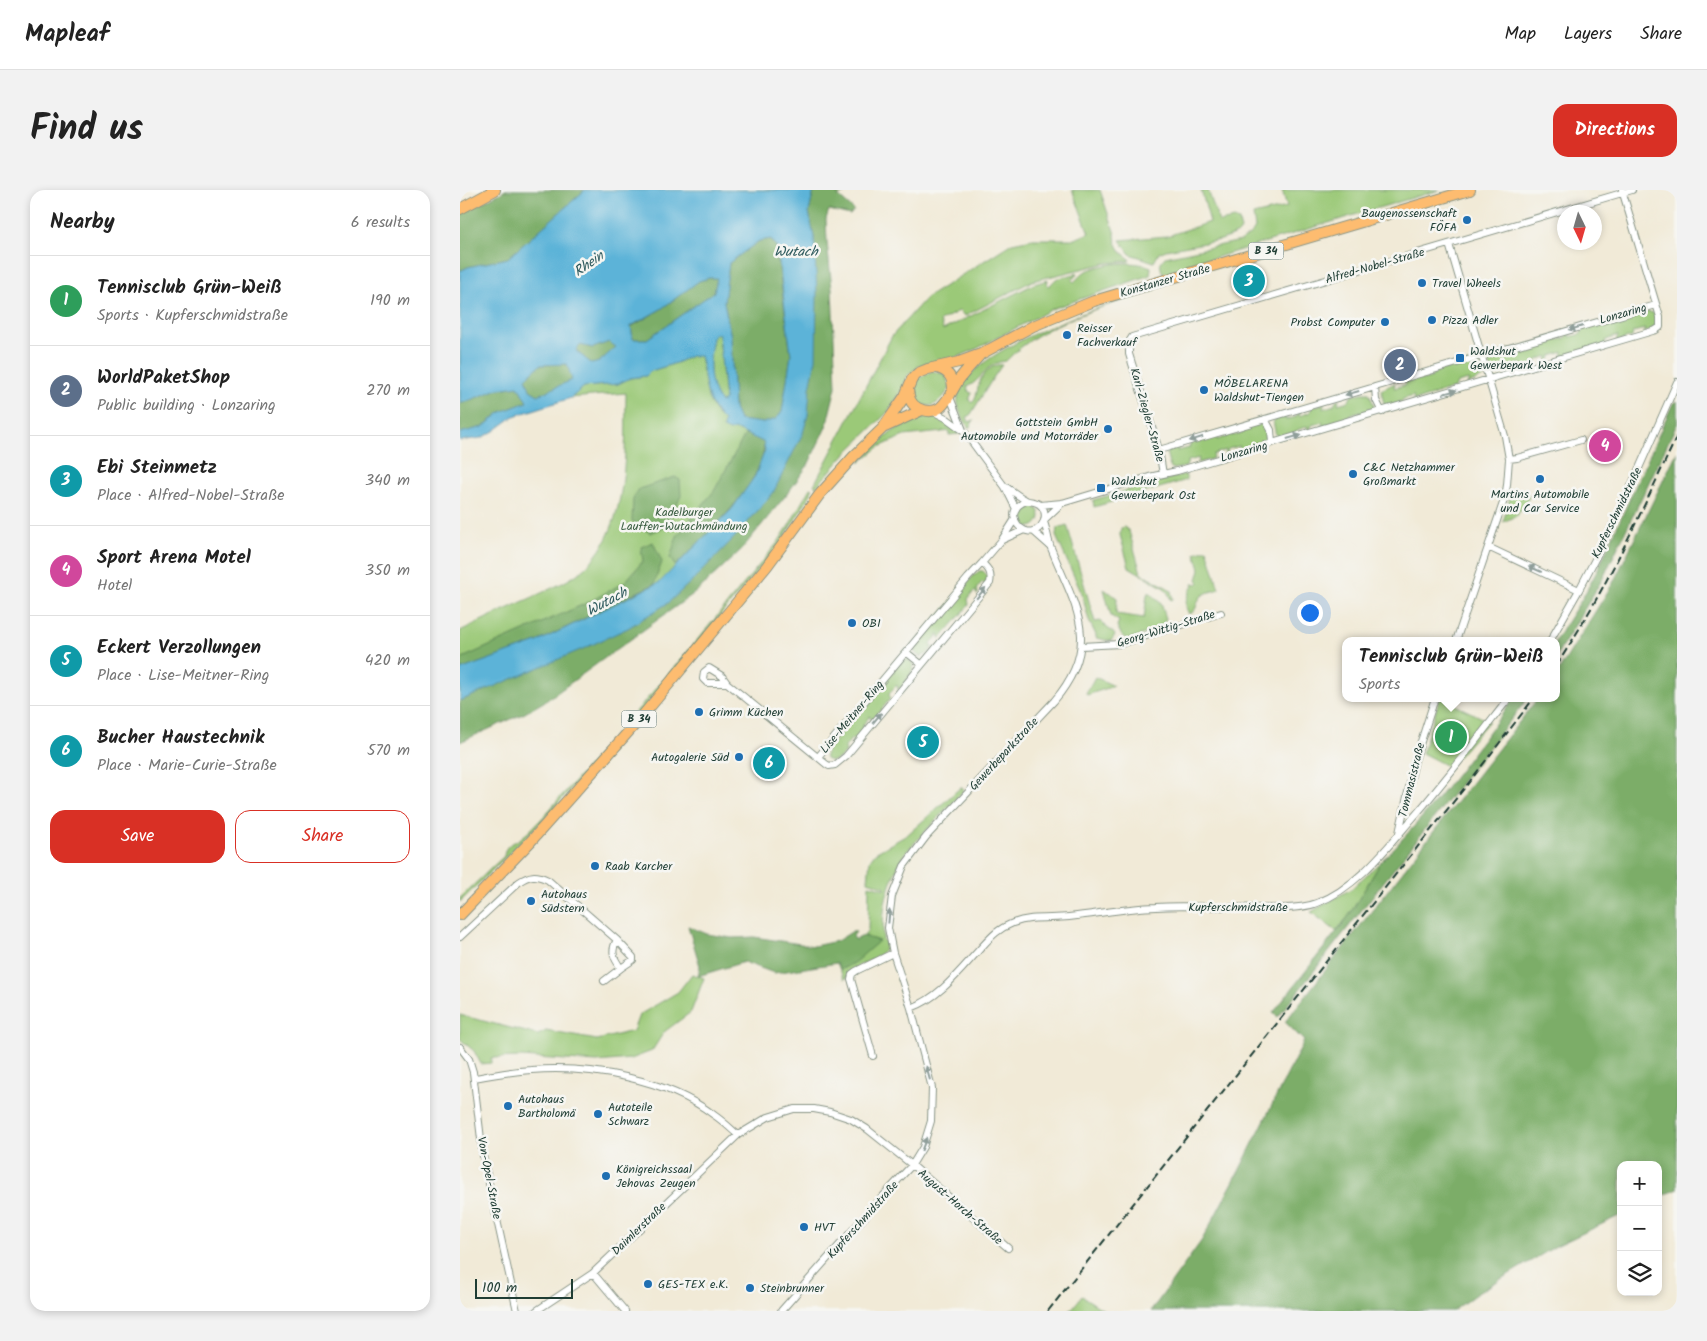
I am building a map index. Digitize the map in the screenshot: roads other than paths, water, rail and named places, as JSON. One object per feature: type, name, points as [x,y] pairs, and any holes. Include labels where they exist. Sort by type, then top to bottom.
[{"type":"main road","points":[[460,209],[495,190]]},
{"type":"main road","name":"Konstanzer Straße","points":[[908,388],[912,379],[918,373],[981,354],[1032,326],[1094,301],[1470,190]]},
{"type":"main road","name":"Konstanzer Straße","points":[[926,410],[940,408],[952,393],[963,374],[981,354]]},
{"type":"main road","points":[[938,368],[944,370],[949,375],[952,393]]},
{"type":"main road","points":[[908,388],[914,405],[926,410]]},
{"type":"main road","name":"B 34","points":[[460,914],[531,841],[638,720],[786,542],[820,494],[854,456],[883,428],[908,388]]},
{"type":"main road","name":"B 34","points":[[883,428],[926,410]]},
{"type":"street","name":"Alfred-Nobel-Straße","points":[[1129,342],[1132,337],[1138,335],[1622,191],[1632,190]]},
{"type":"street","points":[[1622,191],[1656,305]]},
{"type":"street","points":[[1449,244],[1505,436],[1509,459],[1505,497],[1457,637]]},
{"type":"street","name":"Lonzaring","points":[[1158,450],[1656,305],[1660,317],[1660,327],[1643,335],[1177,472],[1163,474]]},
{"type":"street","name":"Karl-Ziegler-Straße","points":[[1040,505],[1062,503],[1163,474],[1158,450],[1129,354],[1129,342]]},
{"type":"street","name":"Kupferschmidstraße","points":[[1552,637],[1621,509],[1677,382]]},
{"type":"street","points":[[1375,387],[1376,400],[1382,412]]},
{"type":"street","points":[[952,393],[962,430]]},
{"type":"street","points":[[926,410],[946,418],[962,430],[1005,487],[1016,509]]},
{"type":"street","points":[[1265,418],[1272,430],[1272,443]]},
{"type":"street","points":[[1509,459],[1581,440]]},
{"type":"street","points":[[1005,487],[1027,501],[1036,502],[1040,505]]},
{"type":"street","points":[[1027,501],[1016,509],[1014,519],[1016,524],[1024,530],[1033,531],[1041,526],[1044,520]]},
{"type":"street","name":"Karl-Ziegler-Straße","points":[[1044,520],[1062,503]]},
{"type":"street","name":"Gewerbeparkstraße","points":[[931,1121],[932,1088],[893,953],[888,928],[889,912],[892,896],[904,866],[926,837],[1064,689],[1072,676],[1078,660],[1081,646],[1081,629],[1075,602],[1050,546],[1043,509],[1040,505]]},
{"type":"street","name":"Lise-Meitner-Ring","points":[[982,563],[988,569],[991,577],[990,583],[846,756],[836,765],[829,766],[818,757],[968,578],[1001,541],[1014,519]]},
{"type":"street","name":"Lise-Meitner-Ring","points":[[1001,541],[1024,530]]},
{"type":"street","name":"Gewerbeparkstraße","points":[[1033,531],[1050,546]]},
{"type":"street","points":[[1488,547],[1579,590]]},
{"type":"street","name":"Georg-Wittig-Straße","points":[[1081,646],[1120,644],[1221,613]]},
{"type":"street","points":[[906,652],[921,664]]},
{"type":"street","points":[[727,683],[818,757]]},
{"type":"street","name":"Tommasistraße","points":[[1399,834],[1415,760],[1435,702]]},
{"type":"street","name":"Kupferschmidstraße","points":[[910,1008],[928,1000],[950,982],[997,930],[1014,922],[1069,917],[1123,909],[1157,907],[1286,908],[1315,904],[1330,897],[1373,864],[1453,771],[1506,702]]},
{"type":"street","points":[[460,936],[519,882],[526,877],[534,875],[548,880],[617,940],[633,957],[633,960],[604,981]]},
{"type":"street","points":[[617,940],[613,950],[613,957],[622,968]]},
{"type":"street","points":[[873,1056],[851,978],[852,974],[856,971],[893,953]]},
{"type":"street","name":"Von-Opel-Straße","points":[[460,1047],[469,1058],[474,1078],[484,1156],[517,1311]]},
{"type":"street","points":[[474,1078],[540,1070],[577,1069],[618,1075],[678,1094],[713,1114],[738,1135]]},
{"type":"street","name":"Daimlerstraße","points":[[536,1311],[593,1273],[738,1135],[768,1117],[794,1109],[814,1109],[851,1119],[912,1165]]},
{"type":"street","name":"Kupferschmidstraße","points":[[781,1311],[874,1205],[912,1165],[924,1147],[931,1121]]},
{"type":"street","name":"August-Horch-Straße","points":[[912,1165],[1008,1248]]},
{"type":"street","points":[[593,1273],[625,1311]]},
{"type":"water","points":[[585,190],[814,190],[809,212],[814,237],[817,294],[816,359],[810,388],[808,415],[803,433],[773,493],[734,538],[693,580],[668,603],[628,628],[460,701],[460,670],[537,642],[660,582],[732,509],[755,476],[765,450],[763,442],[735,429],[730,431],[723,428],[724,421],[709,398],[700,356],[691,356],[651,371],[646,376],[630,378],[618,384],[584,387],[571,398],[514,416],[481,438],[460,441],[460,433],[483,427],[501,412],[527,402],[518,386],[498,389],[460,404],[460,271],[468,267],[508,258]],"holes":[[[771,239],[777,247],[791,355],[782,412],[776,419],[763,423],[739,420],[734,409],[731,337],[724,302],[729,263],[759,241]],[[717,278],[714,292],[647,339],[633,339],[631,326],[661,309],[699,281]],[[714,334],[719,334],[725,400],[721,402],[716,395],[711,378],[711,350]],[[609,342],[616,347],[599,362],[592,364],[576,351],[580,345],[593,348]],[[567,364],[572,380],[538,395],[530,390],[526,378],[540,365]]]},
{"type":"railway","points":[[1560,659],[1606,582],[1677,436]]},
{"type":"railway","points":[[1048,1311],[1531,702]]},
{"type":"place","name":"Baugenossenschaft FÖFA","points":[[1467,220]]},
{"type":"place","name":"Ebi Steinmetz","points":[[1249,281]]},
{"type":"place","name":"Travel Wheels","points":[[1422,283]]},
{"type":"place","name":"Pizza Adler","points":[[1432,320]]},
{"type":"place","name":"Probst Computer","points":[[1385,322]]},
{"type":"place","name":"Reisser Fachverkauf","points":[[1067,335]]},
{"type":"place","name":"Waldshut Gewerbepark West","points":[[1460,358]]},
{"type":"place","name":"WorldPaketShop","points":[[1400,365]]},
{"type":"place","name":"MÖBELARENA Waldshut-Tiengen","points":[[1204,390]]},
{"type":"place","name":"Gottstein GmbH Automobile und Motorräder","points":[[1108,429]]},
{"type":"place","name":"Sport Arena Motel","points":[[1605,446]]},
{"type":"place","name":"C&C Netzhammer Großmarkt","points":[[1353,474]]},
{"type":"place","name":"Martins Automobile und Car Service","points":[[1540,479]]},
{"type":"place","name":"Waldshut Gewerbepark Ost","points":[[1101,488]]},
{"type":"place","name":"OBI","points":[[852,623]]},
{"type":"place","name":"Grimm Küchen","points":[[699,712]]},
{"type":"place","name":"Tennisclub Grün-Weiß","points":[[1451,737]]},
{"type":"place","name":"Eckert Verzollungen","points":[[923,742]]},
{"type":"place","name":"Autogalerie Süd","points":[[739,757]]},
{"type":"place","name":"Bucher Haustechnik","points":[[769,763]]},
{"type":"place","name":"Raab Karcher","points":[[595,866]]},
{"type":"place","name":"Autohaus Südstern","points":[[531,901]]},
{"type":"place","name":"Autohaus Bartholomä","points":[[508,1106]]},
{"type":"place","name":"Autoteile Schwarz","points":[[598,1114]]},
{"type":"place","name":"Königreichssaal Jehovas Zeugen","points":[[606,1176]]},
{"type":"place","name":"HVT","points":[[804,1227]]},
{"type":"place","name":"GES-TEX e.K.","points":[[648,1284]]},
{"type":"place","name":"Steinbrunner","points":[[750,1288]]},
{"type":"water label","name":"Wutach","points":[[796,252]]},
{"type":"water label","name":"Rhein","points":[[589,264]]},
{"type":"water label","name":"Wutach","points":[[607,602]]},
{"type":"park label","name":"Kadelburger Lauffen-Wutachmündung","points":[[684,519]]}]
